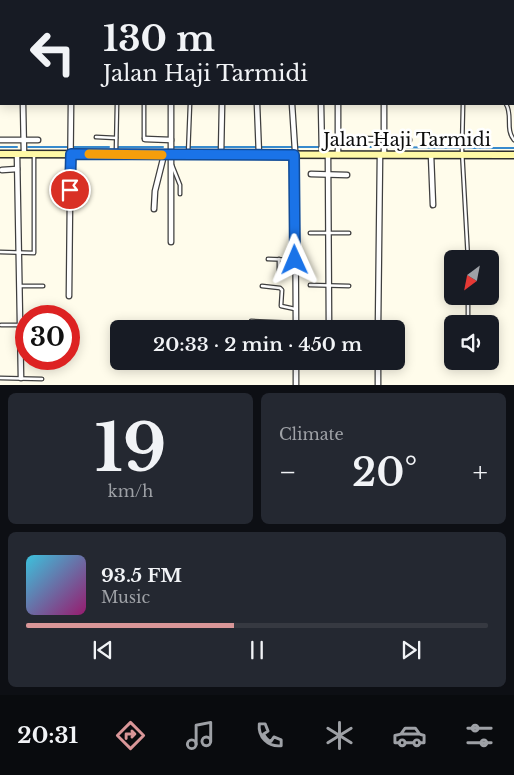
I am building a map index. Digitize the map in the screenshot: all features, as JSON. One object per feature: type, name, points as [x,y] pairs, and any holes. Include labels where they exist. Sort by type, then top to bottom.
[{"type":"street","points":[[19,305],[17,169],[23,140],[24,105]]},
{"type":"street","points":[[69,296],[71,105]]},
{"type":"street","points":[[171,105],[171,242]]},
{"type":"street","points":[[221,155],[222,105]]},
{"type":"street","points":[[257,105],[259,152]]},
{"type":"street","points":[[292,105],[296,320]]},
{"type":"street","points":[[320,105],[325,155],[329,174],[329,320]]},
{"type":"street","points":[[338,105],[338,155]]},
{"type":"street","points":[[378,320],[384,105]]},
{"type":"street","points":[[145,139],[171,140]]},
{"type":"street","points":[[358,139],[409,140]]},
{"type":"street","points":[[0,140],[38,140]]},
{"type":"street","name":"Jalan Haji Tarmidi","points":[[0,154],[34,154],[71,149],[116,155],[221,155],[259,152],[294,155],[514,155]]},
{"type":"street","points":[[154,209],[155,191],[164,155]]},
{"type":"street","points":[[432,155],[433,205]]},
{"type":"street","points":[[2,170],[17,169]]},
{"type":"street","points":[[311,174],[347,175]]},
{"type":"street","points":[[21,370],[21,378]]},
{"type":"street","points":[[296,370],[296,385]]},
{"type":"street","points":[[378,370],[378,385]]},
{"type":"lane","points":[[116,155],[117,105]]},
{"type":"lane","points":[[144,105],[145,139]]},
{"type":"lane","points":[[188,155],[190,105]]},
{"type":"lane","points":[[463,105],[462,155],[467,250]]},
{"type":"lane","points":[[507,105],[509,108],[509,134],[514,140]]},
{"type":"lane","points":[[96,138],[116,138]]},
{"type":"lane","points":[[0,252],[34,253],[34,154]]},
{"type":"lane","points":[[171,164],[180,185],[180,194]]},
{"type":"lane","points":[[310,232],[349,233]]},
{"type":"lane","points":[[268,259],[295,260]]},
{"type":"lane","points":[[279,259],[279,273]]},
{"type":"lane","points":[[310,285],[349,286]]},
{"type":"lane","points":[[19,286],[43,286]]},
{"type":"lane","points":[[262,286],[280,288],[282,290],[281,306],[296,309]]},
{"type":"lane","points":[[1,325],[15,325]]},
{"type":"lane","points":[[0,378],[42,379]]},
{"type":"waterway","points":[[0,147],[17,147]]},
{"type":"waterway","points":[[28,147],[109,147]]},
{"type":"waterway","points":[[117,147],[163,147]]},
{"type":"waterway","points":[[173,147],[186,147]]},
{"type":"waterway","points":[[190,147],[219,147]]},
{"type":"waterway","points":[[224,147],[293,147]]},
{"type":"waterway","points":[[296,147],[321,147]]},
{"type":"waterway","points":[[323,147],[335,147]]},
{"type":"waterway","points":[[340,147],[380,147]]},
{"type":"waterway","points":[[387,147],[459,148]]},
{"type":"waterway","points":[[463,148],[514,148]]},
{"type":"slow traffic","points":[[89,154],[162,155]]},
{"type":"route","points":[[70,190],[71,154],[294,155],[295,260]]}]
